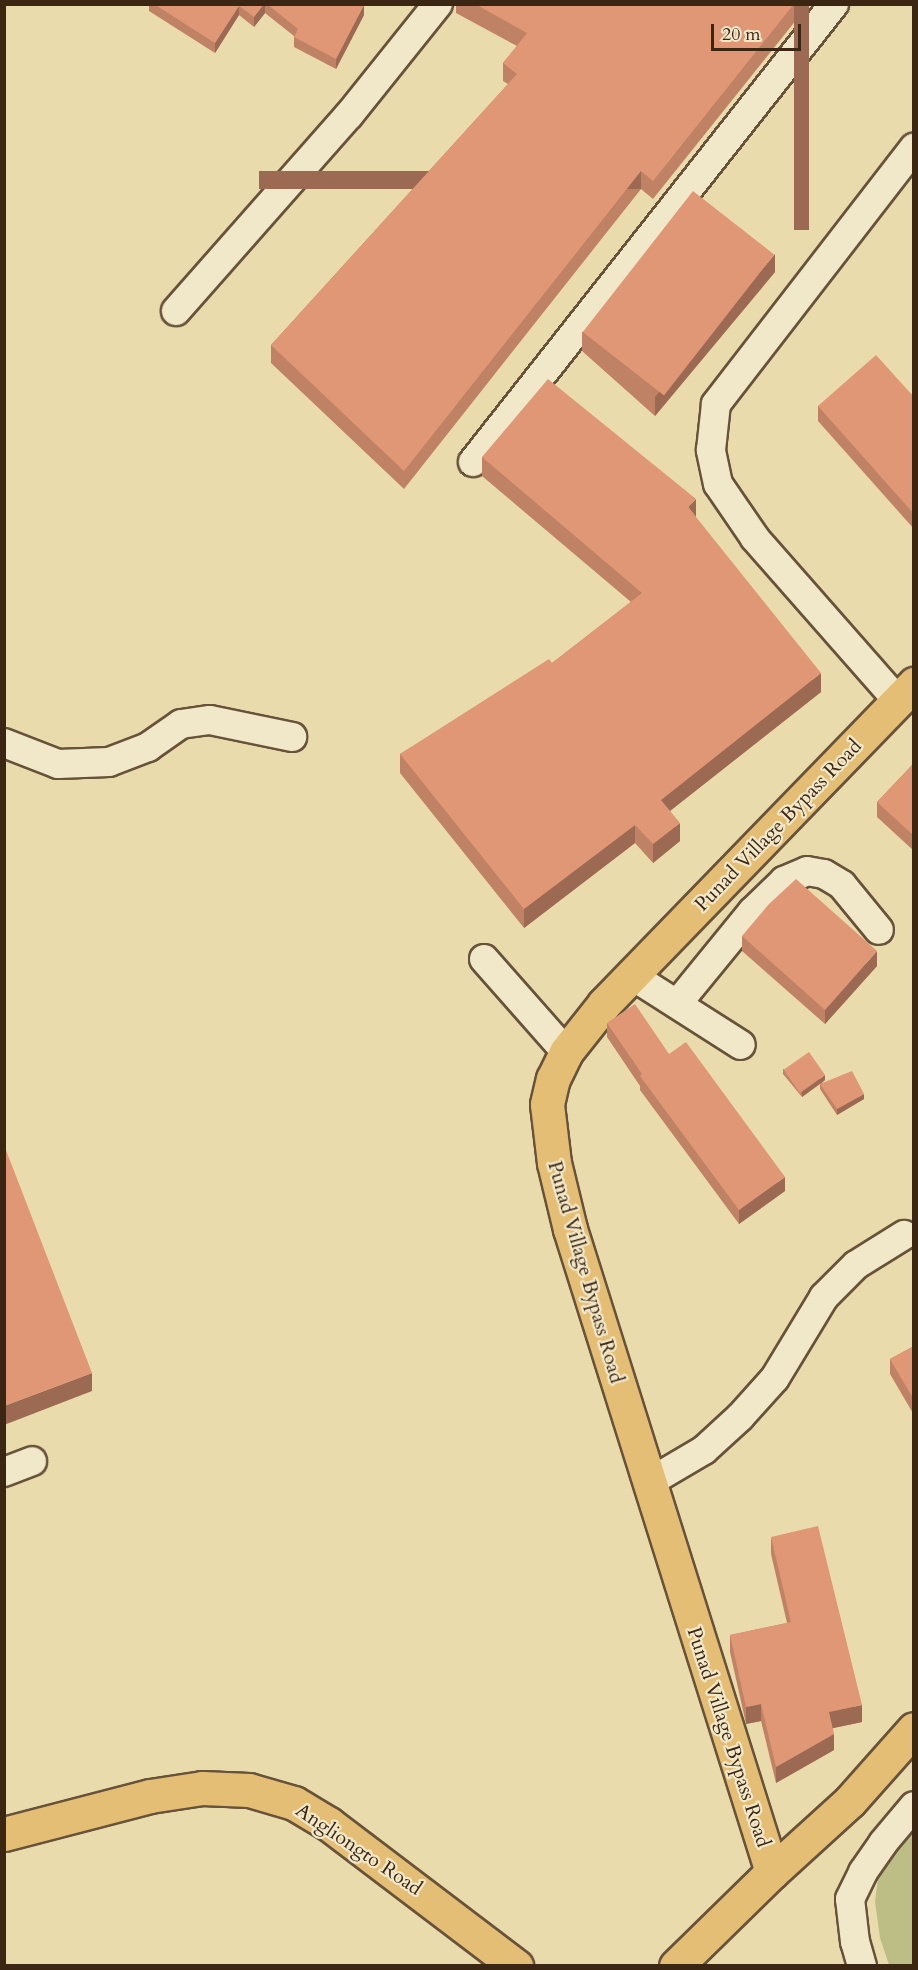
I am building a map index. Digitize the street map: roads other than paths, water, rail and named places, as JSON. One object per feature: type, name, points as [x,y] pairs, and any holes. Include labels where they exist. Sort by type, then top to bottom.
[{"type":"main road","name":"Punad Village Bypass Road","points":[[772,1872],[570,1229],[554,1163],[547,1104],[553,1079],[566,1052],[583,1028],[631,975],[906,693]]},
{"type":"main road","name":"Punad Village Bypass Road","points":[[679,1964],[772,1872],[850,1801],[914,1729]]},
{"type":"main road","name":"Angliongto Road","points":[[4,1834],[150,1796],[202,1788],[249,1790],[294,1803],[329,1824],[516,1965]]},
{"type":"street","points":[[176,311],[349,115],[438,4]]},
{"type":"street","points":[[473,462],[834,4]]},
{"type":"street","points":[[906,693],[755,538],[718,484],[711,450],[716,404],[914,148]]},
{"type":"street","points":[[4,743],[58,764],[109,762],[148,747],[181,724],[210,720],[292,737]]},
{"type":"street","points":[[677,1004],[752,912],[784,881],[807,871],[824,874],[842,885],[879,930]]},
{"type":"street","points":[[484,959],[566,1052]]},
{"type":"street","points":[[631,975],[741,1045]]},
{"type":"street","points":[[648,1483],[704,1450],[740,1417],[775,1378],[824,1297],[856,1265],[904,1235]]},
{"type":"street","points":[[4,1472],[32,1461]]},
{"type":"street","points":[[862,1965],[855,1942],[850,1899],[863,1872],[883,1843],[914,1806]]}]
